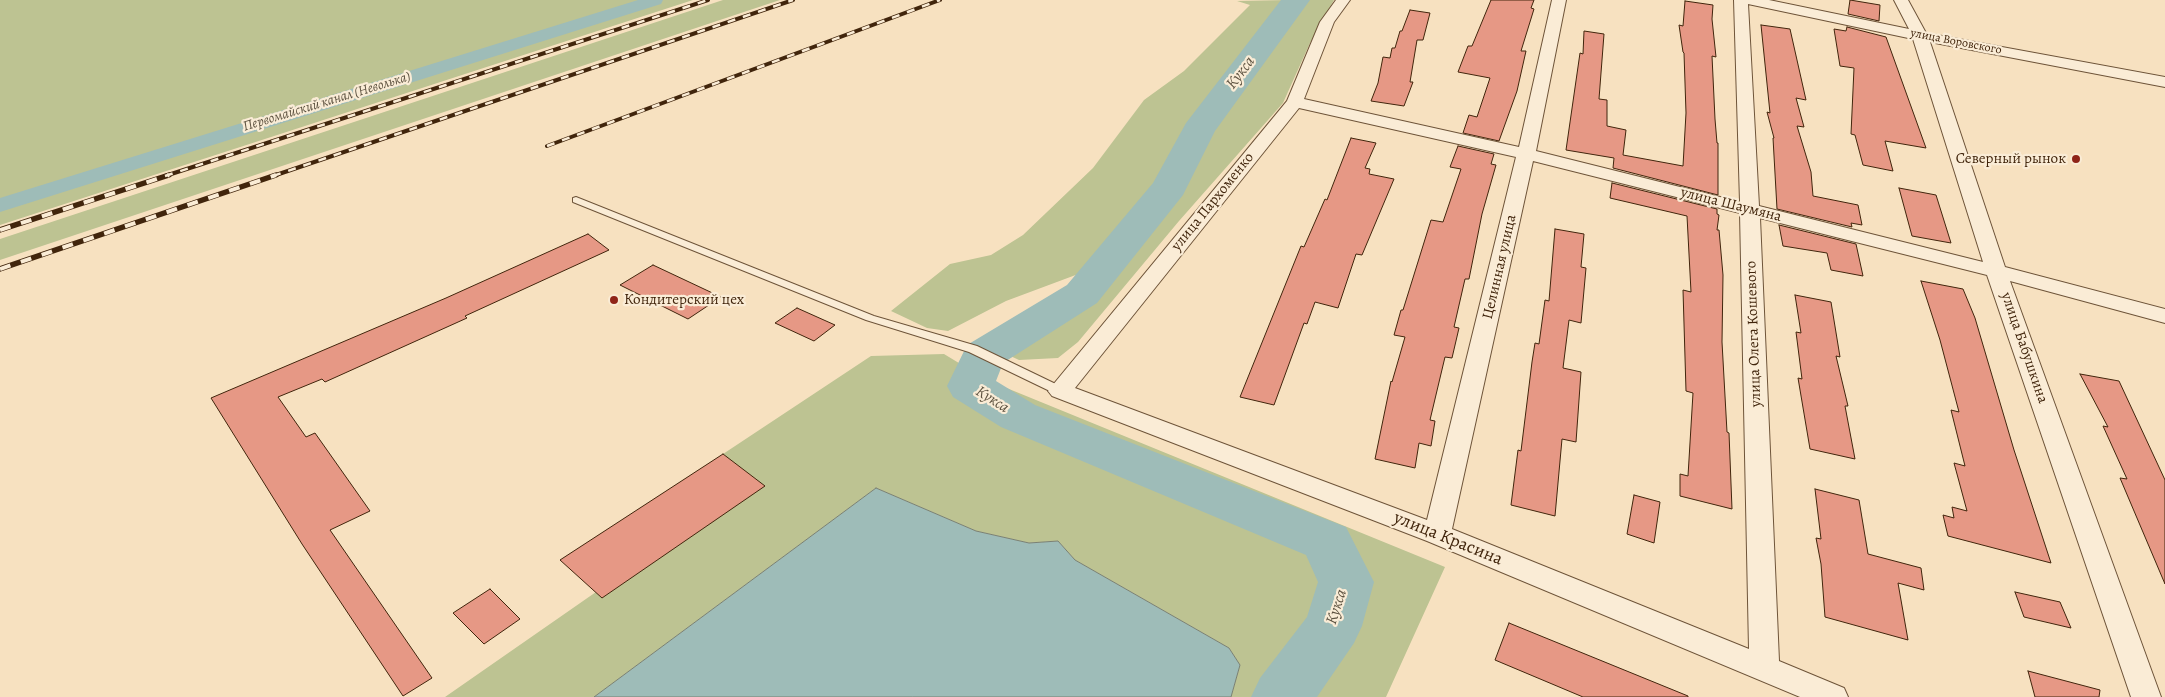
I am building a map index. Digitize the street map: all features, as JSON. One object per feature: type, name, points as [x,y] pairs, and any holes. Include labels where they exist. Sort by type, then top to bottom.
[{"type":"street","name":"улица Пархоменко","points":[[1060,390],[1295,102],[1326,22],[1343,0]]},
{"type":"street","name":"Целинная улица","points":[[1437,534],[1526,154],[1558,0]]},
{"type":"street","name":"улица Олега Кошевого","points":[[1741,0],[1750,209],[1764,669]]},
{"type":"street","name":"улица Воровского","points":[[1748,0],[1920,36],[2165,82]]},
{"type":"street","name":"улица Бабушкина","points":[[1901,0],[1920,36],[1996,271],[2146,697]]},
{"type":"street","name":"улица Шаумяна","points":[[1295,102],[1526,154],[1750,209],[2165,316]]},
{"type":"street","name":"улица Красина","points":[[1060,390],[1437,534],[1833,697]]},
{"type":"lane","points":[[576,200],[870,318],[973,349],[1060,390]]},
{"type":"green space","points":[[0,0],[693,0],[0,225]]},
{"type":"green space","points":[[723,0],[780,0],[0,260],[0,239]]},
{"type":"green space","points":[[1289,0],[1221,81],[1192,125],[1160,185],[1081,273],[1006,301],[948,331],[927,328],[891,311],[950,264],[991,255],[1023,235],[1093,168],[1144,100],[1184,71],[1250,5],[1237,1]]},
{"type":"green space","points":[[1304,0],[1334,0],[1310,43],[1283,103],[1179,221],[1078,342],[1058,358],[1019,360],[1004,353],[1093,293],[1183,180],[1209,126]]},
{"type":"green space","points":[[944,354],[987,380],[1445,567],[1386,697],[1231,697],[1240,665],[1229,648],[1075,560],[1058,541],[1029,543],[976,531],[876,488],[594,697],[445,697],[596,592],[602,598],[764,486],[723,454],[871,356]]},
{"type":"water","points":[[876,488],[976,531],[1029,543],[1058,541],[1075,560],[1229,648],[1240,665],[1231,697],[594,697]]},
{"type":"building","points":[[1491,0],[1534,0],[1531,8],[1534,9],[1521,51],[1526,51],[1517,91],[1499,141],[1463,133],[1469,115],[1477,117],[1490,78],[1458,72],[1468,46],[1472,46]]},
{"type":"building","points":[[1850,0],[1880,5],[1879,21],[1848,14]]},
{"type":"building","points":[[1685,1],[1713,5],[1712,19],[1716,57],[1712,56],[1718,143],[1718,195],[1613,168],[1614,158],[1566,150],[1580,53],[1583,54],[1584,31],[1604,34],[1599,99],[1607,100],[1607,126],[1626,130],[1623,155],[1683,166],[1686,113],[1684,53],[1679,25],[1683,26]]},
{"type":"building","points":[[1410,10],[1430,13],[1423,40],[1417,40],[1410,82],[1413,82],[1404,106],[1371,101],[1378,83],[1383,57],[1390,58],[1392,48],[1395,48],[1400,31],[1402,31]]},
{"type":"building","points":[[1761,25],[1790,29],[1806,100],[1796,98],[1804,127],[1797,126],[1811,172],[1813,196],[1858,205],[1862,225],[1851,223],[1852,227],[1777,209],[1774,138],[1767,112],[1770,113]]},
{"type":"building","points":[[1847,27],[1886,37],[1926,148],[1885,141],[1893,171],[1863,165],[1855,135],[1851,134],[1854,68],[1840,66],[1834,29],[1846,31]]},
{"type":"building","points":[[1351,138],[1376,143],[1365,168],[1370,169],[1369,174],[1394,179],[1362,255],[1356,254],[1338,308],[1315,302],[1307,324],[1304,323],[1274,405],[1240,397],[1301,246],[1304,247],[1325,199],[1327,200]]},
{"type":"building","points":[[1458,146],[1494,154],[1491,164],[1496,165],[1482,214],[1469,279],[1465,279],[1454,327],[1459,328],[1452,358],[1445,357],[1430,420],[1435,421],[1431,446],[1419,443],[1415,468],[1375,459],[1391,381],[1405,337],[1394,335],[1431,220],[1443,222],[1461,169],[1450,167]]},
{"type":"building","points":[[1612,183],[1717,209],[1717,214],[1719,215],[1717,230],[1719,230],[1723,275],[1722,342],[1727,432],[1729,433],[1732,509],[1680,496],[1680,474],[1688,476],[1693,393],[1686,391],[1683,290],[1691,292],[1687,216],[1610,198]]},
{"type":"building","points":[[1899,188],[1936,195],[1951,243],[1912,236]]},
{"type":"building","points":[[1779,225],[1856,244],[1863,276],[1831,270],[1827,253],[1783,246]]},
{"type":"building","points":[[1555,229],[1584,234],[1581,267],[1586,268],[1581,323],[1569,320],[1563,368],[1581,372],[1576,442],[1562,439],[1555,516],[1511,505],[1518,450],[1521,451],[1535,343],[1539,344],[1545,300],[1549,301]]},
{"type":"building","points":[[588,234],[609,250],[465,316],[467,318],[325,382],[322,379],[278,397],[306,437],[315,433],[370,511],[330,530],[432,678],[403,696],[302,544],[211,398],[446,298]]},
{"type":"building","points":[[653,265],[721,297],[688,319],[620,285]]},
{"type":"building","points":[[1921,281],[1963,289],[1975,318],[2014,450],[2051,563],[1948,536],[1943,515],[1954,518],[1952,507],[1967,511],[1954,463],[1965,466],[1951,410],[1959,412],[1940,340]]},
{"type":"building","points":[[1795,295],[1831,302],[1840,357],[1836,356],[1848,406],[1845,406],[1855,459],[1810,449],[1798,378],[1802,379],[1796,332],[1801,333]]},
{"type":"building","points":[[797,308],[835,325],[814,341],[775,323]]},
{"type":"building","points":[[2080,374],[2119,381],[2165,480],[2165,584],[2120,478],[2127,479],[2103,426],[2108,427]]},
{"type":"building","points":[[723,454],[765,486],[602,598],[560,560]]},
{"type":"building","points":[[1815,489],[1859,500],[1868,554],[1921,568],[1924,590],[1898,583],[1908,640],[1825,617],[1821,564],[1816,538],[1821,539]]},
{"type":"building","points":[[1634,495],[1660,502],[1654,543],[1627,534]]},
{"type":"building","points":[[490,589],[520,619],[484,644],[453,613]]},
{"type":"building","points":[[2015,592],[2060,602],[2071,628],[2024,617]]},
{"type":"building","points":[[1509,623],[1688,697],[1583,697],[1495,660]]},
{"type":"building","points":[[2028,671],[2100,690],[2099,697],[2035,697]]},
{"type":"waterway","name":"Первомайский канал (Неволька)","points":[[0,205],[655,0]]},
{"type":"waterway","name":"Кукса","points":[[1282,697],[1333,626],[1346,582],[1327,541],[1018,416],[970,386],[983,355],[1082,294],[1170,187],[1198,130],[1296,0]]},
{"type":"railway","points":[[165,176],[708,0]]},
{"type":"railway","points":[[273,176],[793,0]]},
{"type":"railway","points":[[547,146],[940,0]]},
{"type":"railway","points":[[0,230],[169,175]]},
{"type":"railway","points":[[0,269],[276,175]]},
{"type":"place","name":"Северный рынок","points":[[2076,159]]},
{"type":"place","name":"Кондитерский цех","points":[[614,300]]}]
